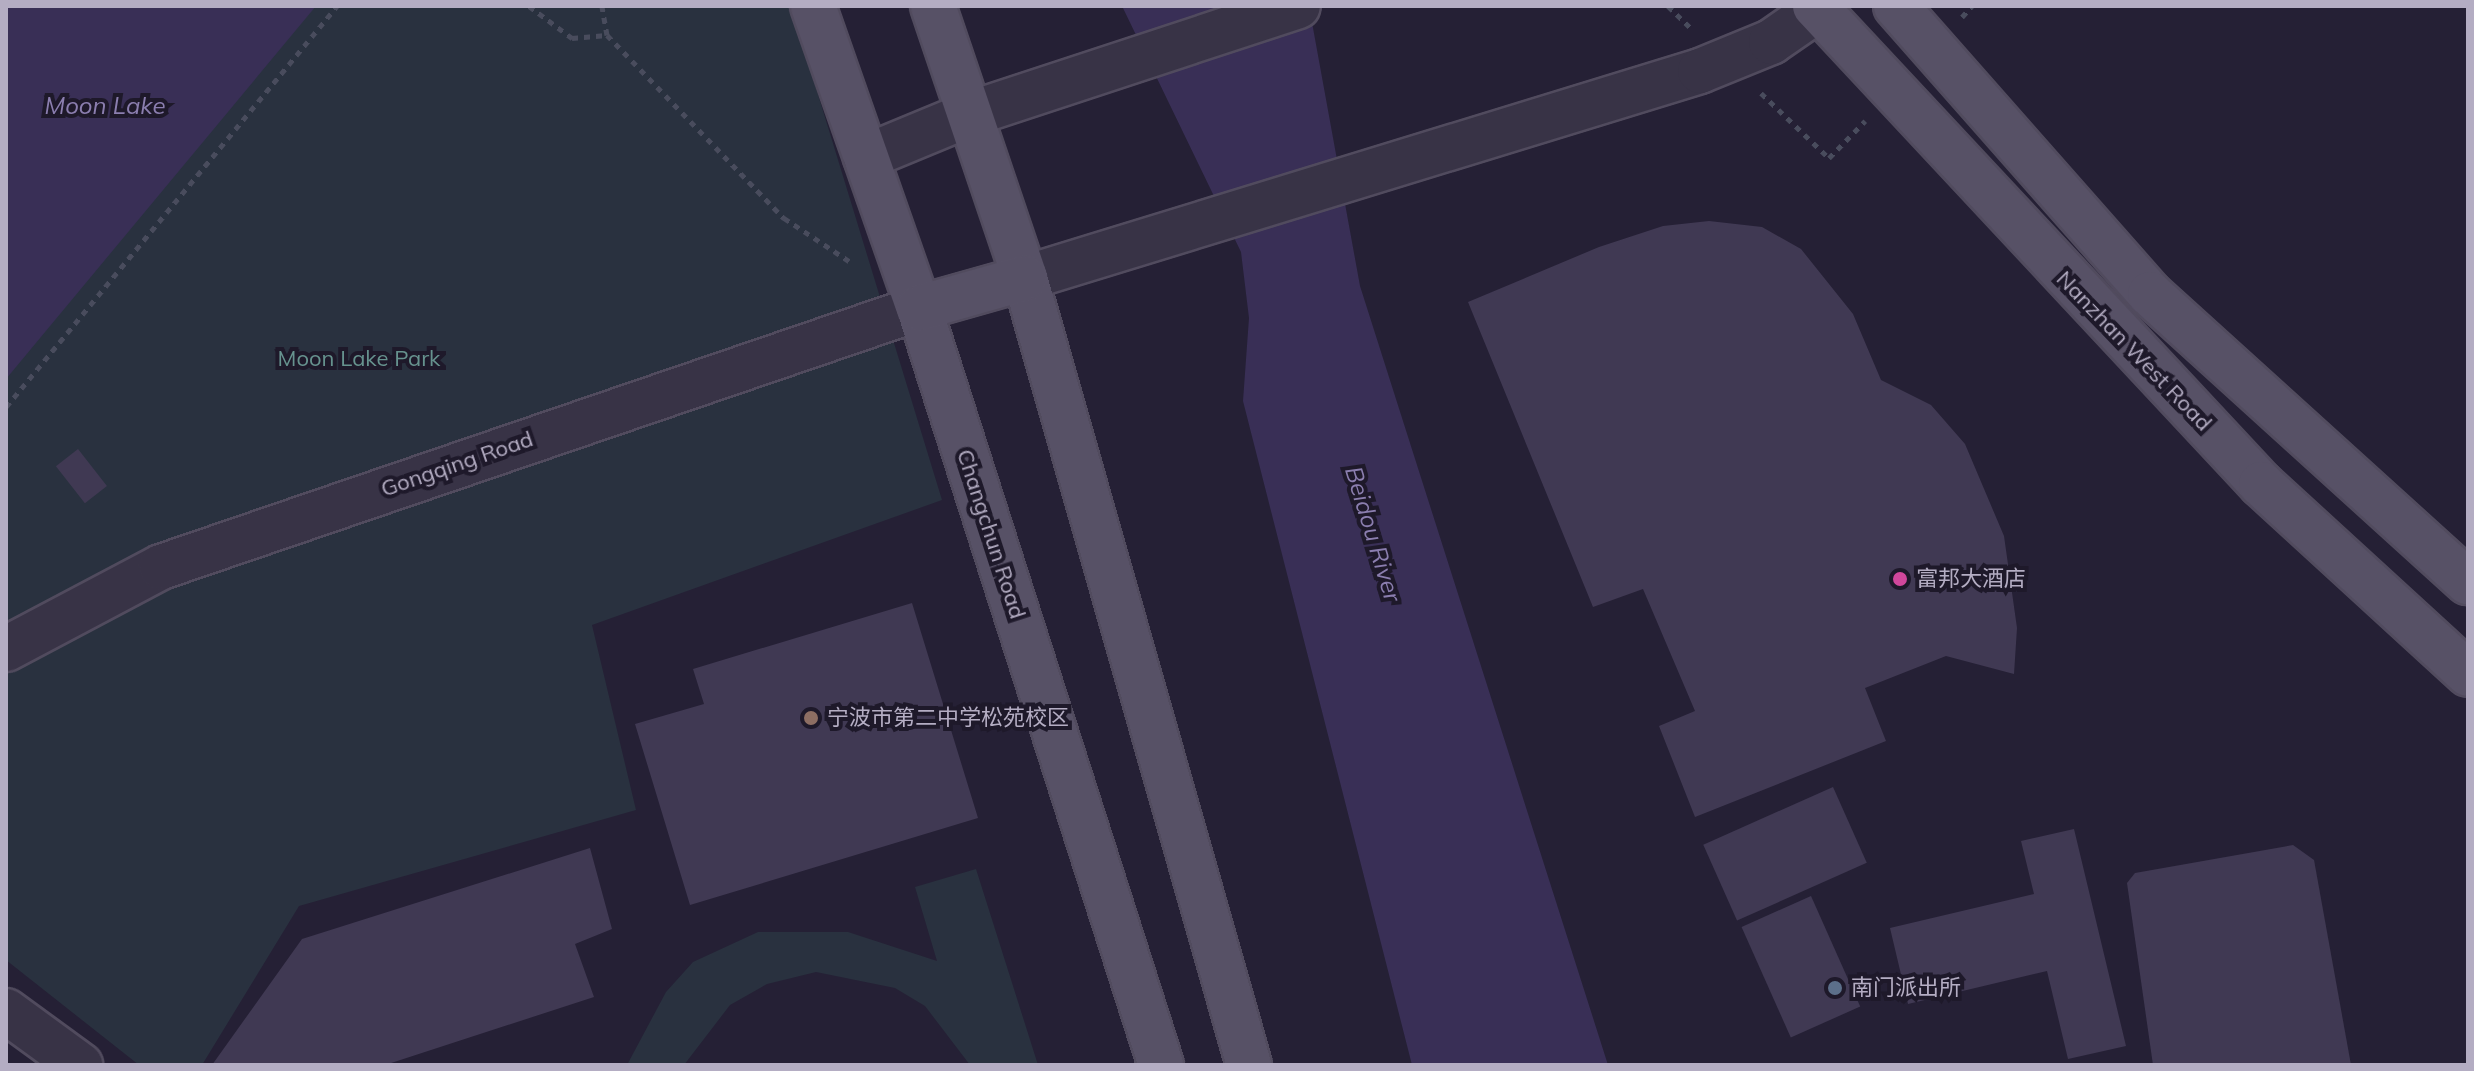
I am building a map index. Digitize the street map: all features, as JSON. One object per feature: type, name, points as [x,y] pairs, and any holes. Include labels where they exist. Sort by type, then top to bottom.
[{"type":"main road","name":"Changchun Road","points":[[813,6],[919,308],[1161,1065]]},
{"type":"main road","points":[[933,6],[1025,278],[1249,1065]]},
{"type":"main road","points":[[1896,6],[2150,294],[2468,582]]},
{"type":"main road","name":"Nanzhan West Road","points":[[1819,7],[2261,484],[2468,674]]},
{"type":"main road","points":[[919,308],[1025,278]]},
{"type":"street","points":[[1025,278],[1700,71],[1771,42],[1819,7]]},
{"type":"street","points":[[866,157],[970,114],[1280,12]]},
{"type":"street","name":"Gongqing Road","points":[[6,649],[161,567],[919,308]]},
{"type":"street","points":[[6,1011],[80,1065]]},
{"type":"path","points":[[6,407],[337,6]]},
{"type":"path","points":[[529,6],[572,38],[607,35]]},
{"type":"path","points":[[602,6],[607,35],[784,218],[849,261]]},
{"type":"green space","name":"Moon Lake Park","points":[[6,6],[791,6],[942,500],[592,625],[636,810],[299,906],[202,1065],[139,1065],[6,960]]},
{"type":"green space","points":[[976,869],[1038,1065],[970,1065],[925,1006],[895,988],[816,972],[767,984],[730,1005],[684,1065],[627,1065],[666,992],[693,962],[758,932],[848,932],[937,961],[915,887]]},
{"type":"water","name":"Moon Lake","points":[[6,6],[316,6],[6,379]]},
{"type":"water","name":"Beidou River","points":[[1122,6],[1309,6],[1360,286],[1608,1065],[1412,1065],[1243,401],[1249,318],[1241,252]]},
{"type":"building","points":[[1709,221],[1762,227],[1801,249],[1853,314],[1881,380],[1931,405],[1965,444],[2004,536],[2017,628],[2014,674],[1946,656],[1865,688],[1886,741],[1695,817],[1659,726],[1695,711],[1643,589],[1593,607],[1468,302],[1599,247],[1663,226]]},
{"type":"building","points":[[78,449],[107,486],[85,503],[56,466]]},
{"type":"building","points":[[912,603],[978,818],[690,905],[635,724],[704,704],[693,669]]},
{"type":"building","points":[[1833,787],[1867,863],[1737,921],[1703,845]]},
{"type":"building","points":[[2074,829],[2126,1046],[2068,1059],[2047,971],[1908,1004],[1890,928],[2034,894],[2021,841]]},
{"type":"building","points":[[2293,845],[2314,860],[2351,1065],[2153,1065],[2127,883],[2135,873]]},
{"type":"building","points":[[590,848],[612,929],[575,944],[594,997],[385,1065],[212,1065],[302,939]]},
{"type":"building","points":[[1811,896],[1860,1007],[1791,1037],[1742,927]]},
{"type":"place","name":"富邦大酒店","points":[[1900,579]]},
{"type":"place","name":"宁波市第二中学松苑校区","points":[[811,718]]},
{"type":"place","name":"南门派出所","points":[[1835,988]]}]
